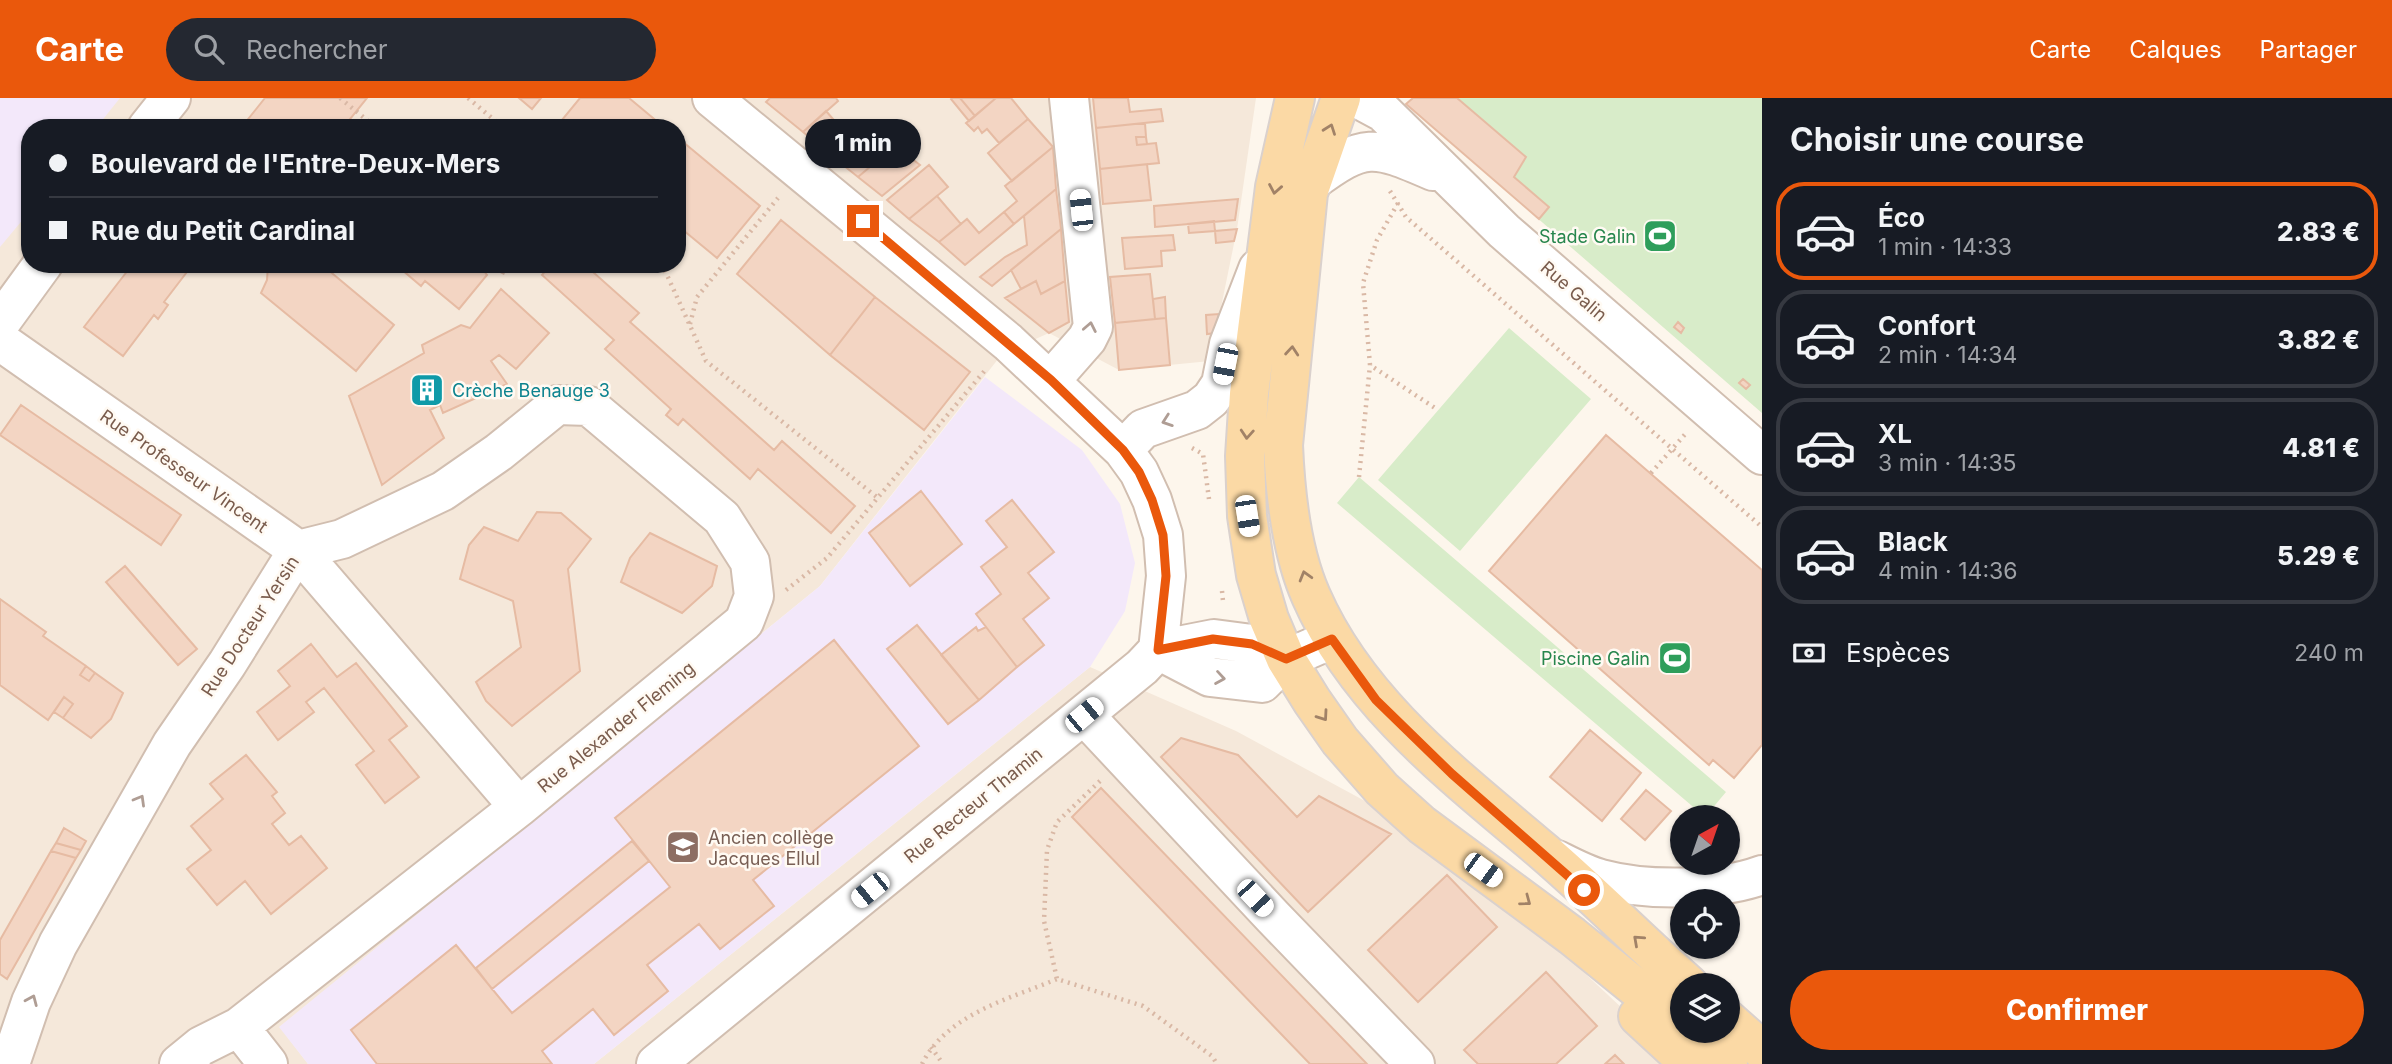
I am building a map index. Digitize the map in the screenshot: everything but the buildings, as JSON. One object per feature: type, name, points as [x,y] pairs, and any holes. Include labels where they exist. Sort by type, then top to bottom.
[{"type":"main road","points":[[1295,98],[1275,187],[1245,456],[1247,516],[1261,597],[1286,659],[1340,741],[1382,789],[1422,825],[1572,936],[1670,1015]]},
{"type":"main road","points":[[1341,98],[1311,182],[1304,220],[1283,445],[1290,517],[1306,582],[1332,639],[1376,700],[1452,774],[1550,858],[1675,973]]},
{"type":"main road","points":[[1572,936],[1642,1021],[1690,1064]]},
{"type":"main road","points":[[1740,1030],[1762,1049]]},
{"type":"main road","points":[[1703,1043],[1728,1064]]},
{"type":"street","points":[[154,119],[172,98]]},
{"type":"street","points":[[712,98],[1008,342],[1123,450],[1144,481],[1163,535],[1166,576],[1158,650],[1210,677],[1262,683],[1286,659],[1332,639]]},
{"type":"street","points":[[1051,98],[1069,98],[1093,327],[1087,339],[1051,380]]},
{"type":"street","name":"Rue Galin","points":[[1357,98],[1383,112],[1504,231],[1762,455]]},
{"type":"street","points":[[1311,182],[1334,165],[1367,150],[1394,154],[1453,179]]},
{"type":"street","points":[[1123,450],[1143,429],[1197,410],[1211,399],[1221,384],[1229,344],[1267,245]]},
{"type":"street","points":[[0,322],[36,273]]},
{"type":"street","name":"Rue Professeur Vincent","points":[[0,341],[298,550],[519,807]]},
{"type":"street","name":"Rue Docteur Yersin","points":[[10,1064],[31,1002],[58,944],[172,744],[228,664],[298,550],[342,539],[443,491],[499,452],[557,405],[589,406],[722,518],[750,562],[754,596],[744,622]]},
{"type":"street","name":"Rue Alexander Fleming","points":[[178,1064],[201,1046],[239,1027],[519,807],[744,622]]},
{"type":"street","name":"Rue Recteur Thamin","points":[[656,1064],[1084,715],[1142,667],[1158,650]]},
{"type":"street","points":[[1084,715],[1415,1064]]},
{"type":"street","points":[[1550,858],[1600,879],[1651,889],[1721,884],[1762,875]]},
{"type":"street","points":[[239,1027],[268,1064]]},
{"type":"path","points":[[340,98],[366,119]]},
{"type":"path","points":[[468,98],[493,119]]},
{"type":"path","points":[[690,324],[697,297],[801,170]]},
{"type":"path","points":[[1387,186],[1406,217],[1762,527]]},
{"type":"path","points":[[1359,477],[1370,365],[1363,283],[1377,240],[1398,203]]},
{"type":"path","points":[[666,273],[706,361],[878,498]]},
{"type":"path","points":[[785,590],[827,558],[1008,342]]},
{"type":"path","points":[[1370,365],[1438,410]]},
{"type":"path","points":[[1163,422],[1167,436],[1203,454],[1210,507]]},
{"type":"path","points":[[1222,587],[1223,601]]},
{"type":"path","points":[[1057,979],[1044,921],[1046,850],[1058,822],[1123,758]]},
{"type":"path","points":[[922,1064],[931,1047],[964,1018],[1057,979],[1143,1006],[1212,1056],[1217,1064]]},
{"type":"path","points":[[931,1047],[943,1064]]},
{"type":"shaded area","points":[[0,98],[1256,98],[1237,229],[1210,361],[1119,370],[1049,333],[1002,354],[820,586],[280,1027],[308,1064],[0,1064]]},
{"type":"shaded area","points":[[0,98],[120,98],[103,119],[21,119],[21,222],[0,247]]},
{"type":"shaded area","name":"Ancien collège Jacques Ellul","points":[[985,377],[1082,450],[1120,504],[1135,563],[1125,611],[1090,667],[594,1064],[308,1064],[279,1027],[820,586]]},
{"type":"shaded area","points":[[1090,667],[1236,731],[1376,807],[1518,911],[1638,1023],[1675,1064],[594,1064]]},
{"type":"green space","name":"Stade Galin","points":[[1413,98],[1762,98],[1762,413],[1406,104]]},
{"type":"green space","points":[[1509,328],[1591,399],[1460,551],[1378,480]]},
{"type":"green space","points":[[1359,477],[1726,792],[1715,805],[1691,805],[1337,503]]},
{"type":"place","name":"Stade Galin","points":[[1660,236]]},
{"type":"place","name":"Crèche Benauge 3","points":[[427,390]]},
{"type":"place","name":"Piscine Galin","points":[[1675,658]]},
{"type":"place","name":"Ancien collège Jacques Ellul","points":[[683,847]]},
{"type":"route","points":[[863,221],[1051,380],[1123,450],[1139,472],[1152,500],[1163,535],[1165,602],[1158,650],[1213,639],[1252,644],[1286,659],[1332,639],[1376,700],[1452,774],[1584,890]]}]
